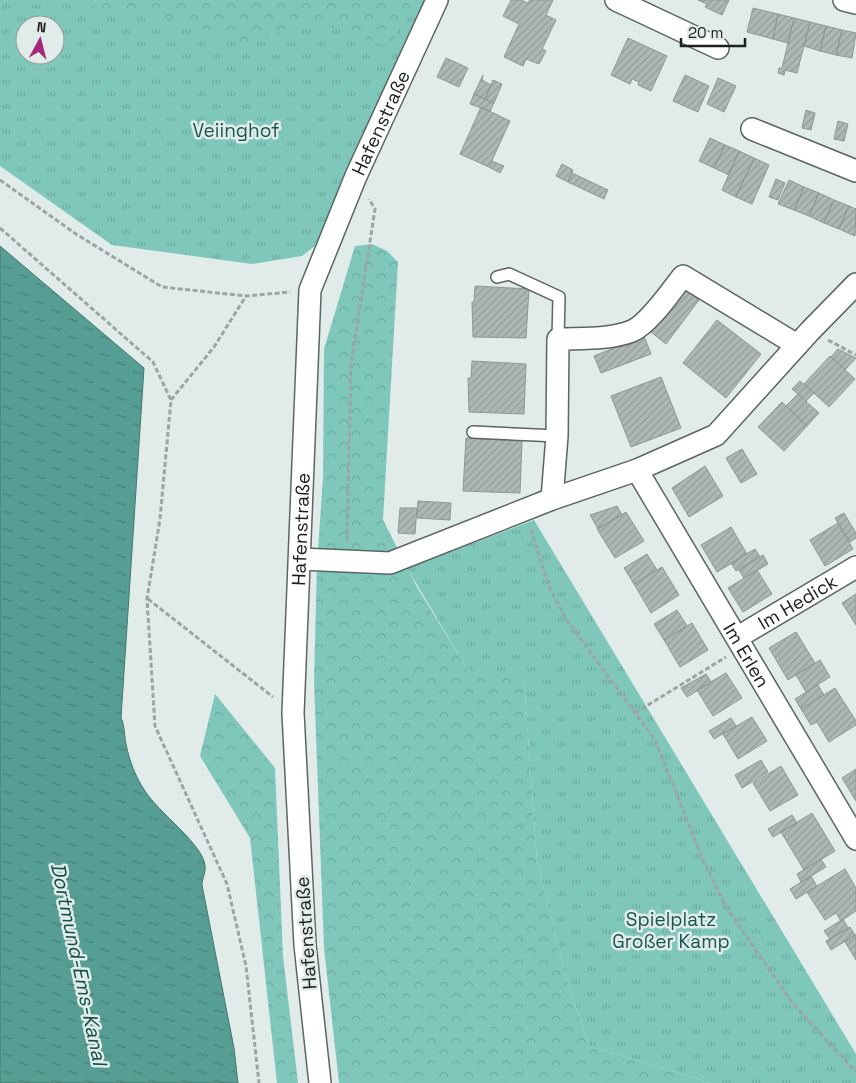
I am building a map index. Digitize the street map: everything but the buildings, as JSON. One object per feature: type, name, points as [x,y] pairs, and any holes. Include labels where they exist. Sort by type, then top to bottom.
[{"type":"street","name":"Hafenstraße","points":[[320,1083],[306,946],[293,713],[310,290],[356,176],[437,0]]},
{"type":"street","points":[[616,0],[718,48]]},
{"type":"street","points":[[844,0],[856,3]]},
{"type":"street","points":[[752,129],[856,171]]},
{"type":"street","points":[[552,499],[557,436],[558,339],[611,336],[634,330],[648,318],[683,276],[804,338]]},
{"type":"street","points":[[300,560],[390,563],[552,499],[637,470],[716,435],[856,284]]},
{"type":"street","name":"Im Erlen","points":[[637,470],[856,839]]},
{"type":"street","name":"Im Hedick","points":[[740,642],[856,567]]},
{"type":"lane","points":[[497,277],[509,274],[559,297],[558,339]]},
{"type":"lane","points":[[473,432],[557,436]]},
{"type":"path","points":[[347,562],[351,365],[376,209],[356,176]]},
{"type":"path","points":[[0,180],[76,234],[162,287],[246,296],[310,290]]},
{"type":"path","points":[[0,228],[153,362],[171,400],[160,519],[147,599],[155,726],[227,884],[246,966],[259,1083]]},
{"type":"path","points":[[171,400],[214,347],[246,296]]},
{"type":"path","points":[[804,338],[856,356]]},
{"type":"path","points":[[525,510],[548,585],[566,619],[655,740],[702,858],[726,907],[794,1005],[856,1072]]},
{"type":"path","points":[[147,599],[293,713]]},
{"type":"path","points":[[635,713],[740,642]]},
{"type":"green space","name":"Veiinghof","points":[[0,0],[442,0],[320,242],[302,256],[252,264],[112,245],[0,166]]},
{"type":"green space","points":[[82,0],[413,0],[391,48],[307,18],[249,47],[144,10],[108,14]]},
{"type":"green space","points":[[372,244],[387,251],[398,262],[383,520],[417,587],[466,667],[524,679],[537,861],[566,977],[589,1046],[711,1083],[339,1083],[324,948],[314,682],[317,564],[323,477],[324,349],[355,246]]},
{"type":"green space","name":"Spielplatz Großer Kamp","points":[[534,520],[856,1054],[856,1083],[711,1083],[589,1046],[566,977],[537,861],[524,680],[466,667],[407,568]]},
{"type":"green space","points":[[215,694],[275,768],[283,956],[298,1083],[277,1083],[250,838],[200,756]]},
{"type":"water","name":"Dortmund-Ems-Kanal","points":[[0,246],[144,368],[121,718],[129,756],[142,786],[151,799],[197,848],[203,858],[205,868],[202,885],[234,1048],[238,1083],[0,1083]]}]
